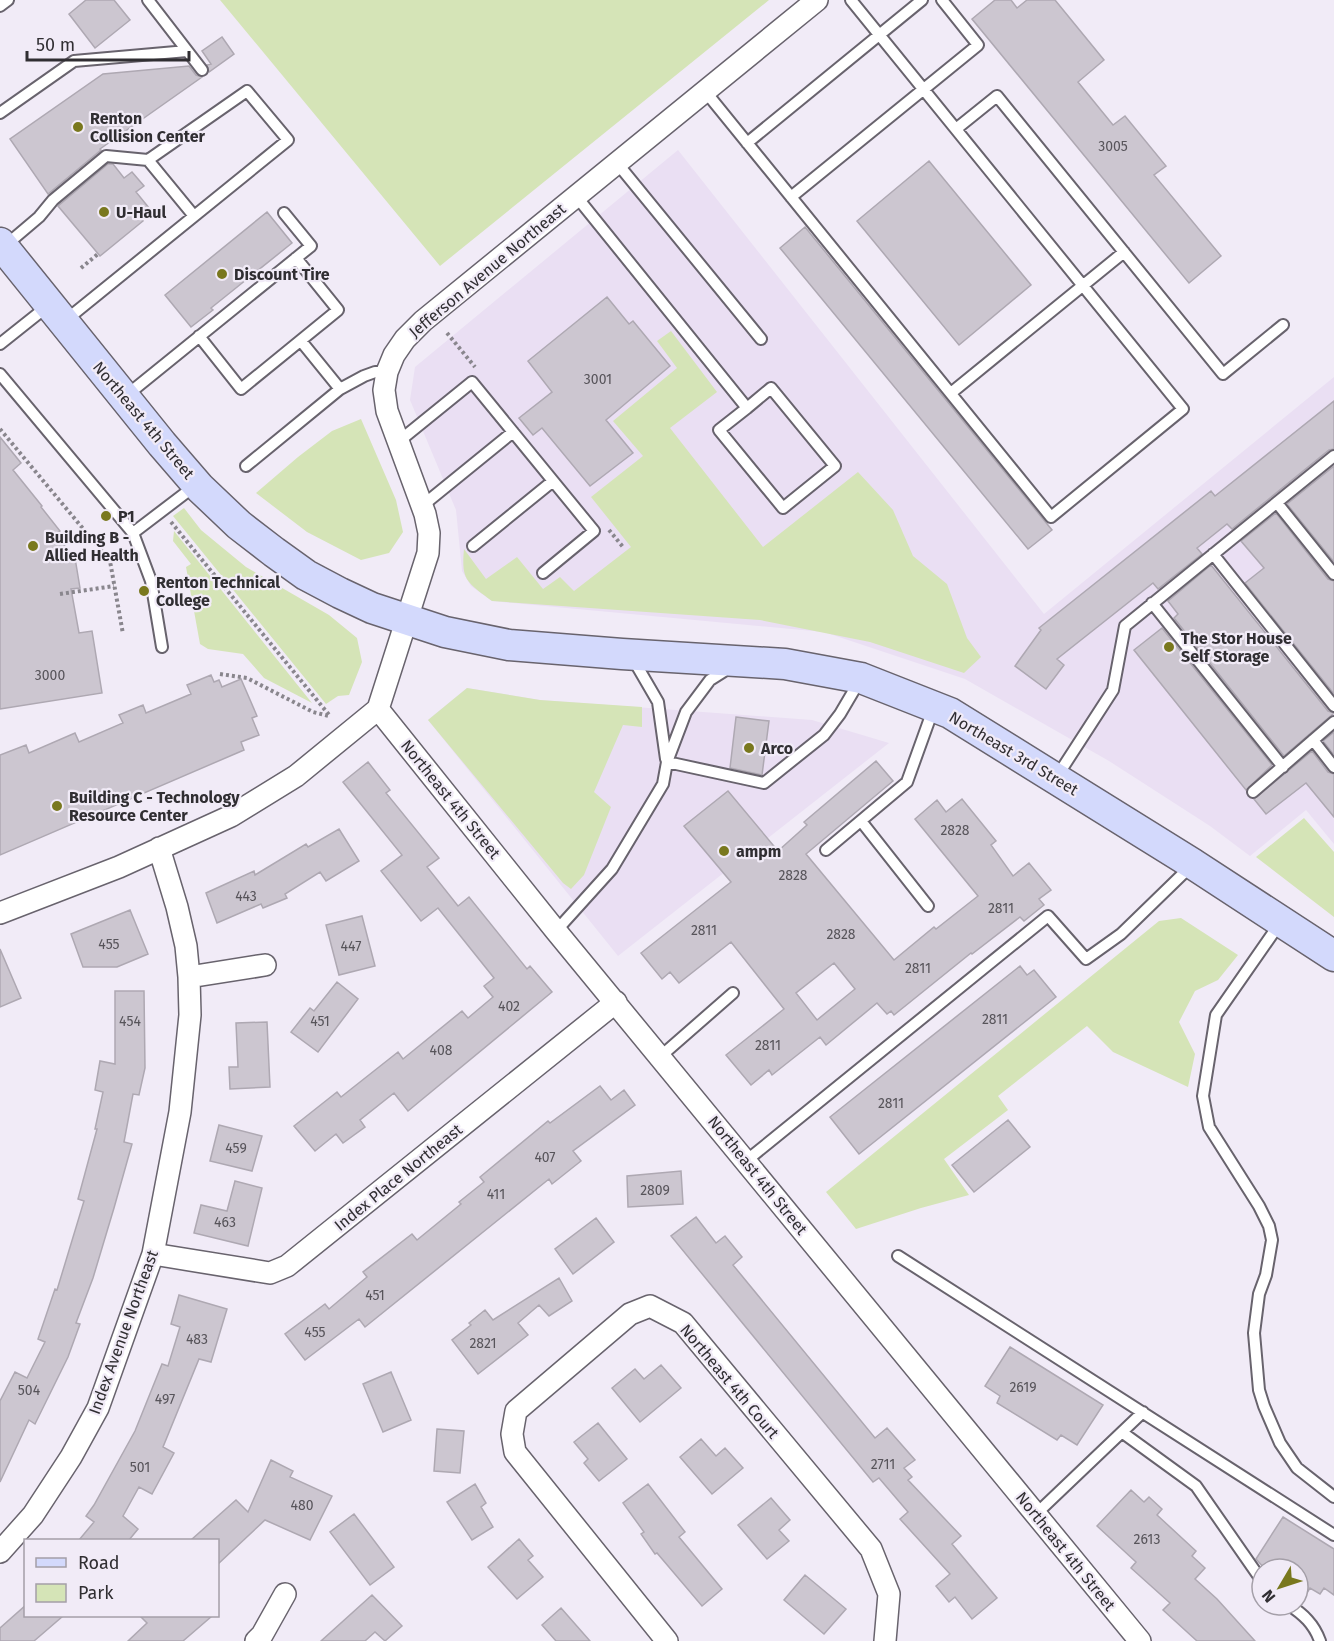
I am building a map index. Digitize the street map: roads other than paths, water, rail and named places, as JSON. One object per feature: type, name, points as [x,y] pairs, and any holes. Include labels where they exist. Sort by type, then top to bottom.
[{"type":"main road","name":"Northeast 4th Street","points":[[2,245],[197,484],[239,525],[306,574],[372,608],[407,620]]},
{"type":"main road","name":"Northeast 3rd Street","points":[[407,620],[446,632],[508,645],[785,664],[861,678],[950,713],[1193,864],[1334,956]]},
{"type":"street","name":"Jefferson Avenue Northeast","points":[[378,709],[428,554],[429,533],[422,506],[387,411],[384,390],[387,372],[394,355],[405,339],[423,321],[817,0]]},
{"type":"street","points":[[0,913],[118,867],[231,816],[296,776],[378,709]]},
{"type":"street","name":"Northeast 4th Street","points":[[378,709],[556,931],[1140,1641]]},
{"type":"street","name":"Index Avenue Northeast","points":[[0,1552],[33,1515],[71,1457],[98,1408],[153,1254],[180,1112],[190,1015],[186,946],[159,848]]},
{"type":"street","points":[[189,977],[265,964]]},
{"type":"street","name":"Index Place Northeast","points":[[153,1254],[270,1273],[287,1266],[616,1002]]},
{"type":"street","name":"Northeast 4th Court","points":[[667,1641],[515,1452],[512,1434],[516,1411],[630,1314],[650,1306],[683,1323],[871,1549],[889,1594],[885,1641]]},
{"type":"street","points":[[256,1641],[262,1635],[285,1594]]},
{"type":"lane","points":[[0,6],[8,0]]},
{"type":"lane","points":[[148,0],[202,70]]},
{"type":"lane","points":[[705,91],[1051,517],[1183,409],[851,0]]},
{"type":"lane","points":[[747,143],[922,0]]},
{"type":"lane","points":[[791,197],[978,45],[942,0]]},
{"type":"lane","points":[[0,113],[75,61],[187,51]]},
{"type":"lane","points":[[0,344],[56,313],[194,216],[288,140],[247,91],[148,160],[106,156],[53,200],[39,217],[2,245]]},
{"type":"lane","points":[[956,129],[997,96],[1223,374],[1283,325]]},
{"type":"lane","points":[[148,160],[194,216]]},
{"type":"lane","points":[[617,163],[761,339]]},
{"type":"lane","points":[[576,196],[747,408]]},
{"type":"lane","points":[[124,397],[311,246],[284,213]]},
{"type":"lane","points":[[951,393],[1124,252]]},
{"type":"lane","points":[[199,336],[241,388],[300,341],[338,310],[296,258]]},
{"type":"lane","points":[[300,341],[340,389]]},
{"type":"lane","points":[[246,466],[340,389],[375,372],[387,372]]},
{"type":"lane","points":[[0,374],[133,533],[151,581],[162,647]]},
{"type":"lane","points":[[398,442],[472,382],[594,531],[543,573]]},
{"type":"lane","points":[[771,388],[834,466],[783,508],[719,430],[747,408],[771,388]]},
{"type":"lane","points":[[422,506],[513,432]]},
{"type":"lane","points":[[1056,779],[1113,690],[1125,626],[1334,456]]},
{"type":"lane","points":[[473,546],[553,481]]},
{"type":"lane","points":[[133,533],[197,484]]},
{"type":"lane","points":[[1276,502],[1334,574]]},
{"type":"lane","points":[[1213,554],[1334,706]]},
{"type":"lane","points":[[1152,603],[1282,767]]},
{"type":"lane","points":[[631,654],[658,702],[667,762]]},
{"type":"lane","points":[[556,931],[612,869],[663,784],[667,762],[686,712],[710,680],[739,661]]},
{"type":"lane","points":[[667,762],[764,783],[824,735],[840,714],[861,678]]},
{"type":"lane","points":[[826,850],[907,782],[934,707]]},
{"type":"lane","points":[[1253,792],[1334,722]]},
{"type":"lane","points":[[1313,740],[1334,767]]},
{"type":"lane","points":[[861,820],[928,906]]},
{"type":"lane","points":[[746,1161],[1048,916],[1086,959],[1121,934],[1193,864]]},
{"type":"lane","points":[[1282,921],[1216,1015],[1203,1096],[1209,1127],[1259,1206],[1269,1226],[1272,1240],[1266,1275],[1259,1294],[1254,1333],[1259,1390],[1264,1406],[1280,1443],[1297,1468],[1334,1497]]},
{"type":"lane","points":[[661,1056],[733,993]]},
{"type":"lane","points":[[898,1256],[1334,1535]]},
{"type":"lane","points":[[1036,1514],[1143,1412]]},
{"type":"lane","points":[[1123,1433],[1196,1486],[1250,1564]]},
{"type":"lane","points":[[1305,1617],[1317,1631],[1320,1641]]},
{"type":"place","name":"Renton Collision Center","points":[[78,127]]},
{"type":"place","name":"U-Haul","points":[[104,212]]},
{"type":"place","name":"Discount Tire","points":[[222,274]]},
{"type":"place","name":"P1","points":[[106,516]]},
{"type":"place","name":"Building B - Allied Health","points":[[33,546]]},
{"type":"place","name":"Renton Technical College","points":[[144,591]]},
{"type":"place","name":"The Stor House Self Storage","points":[[1169,647]]},
{"type":"place","name":"Arco","points":[[749,748]]},
{"type":"place","name":"Building C - Technology Resource Center","points":[[57,806]]},
{"type":"place","name":"ampm","points":[[724,851]]}]
